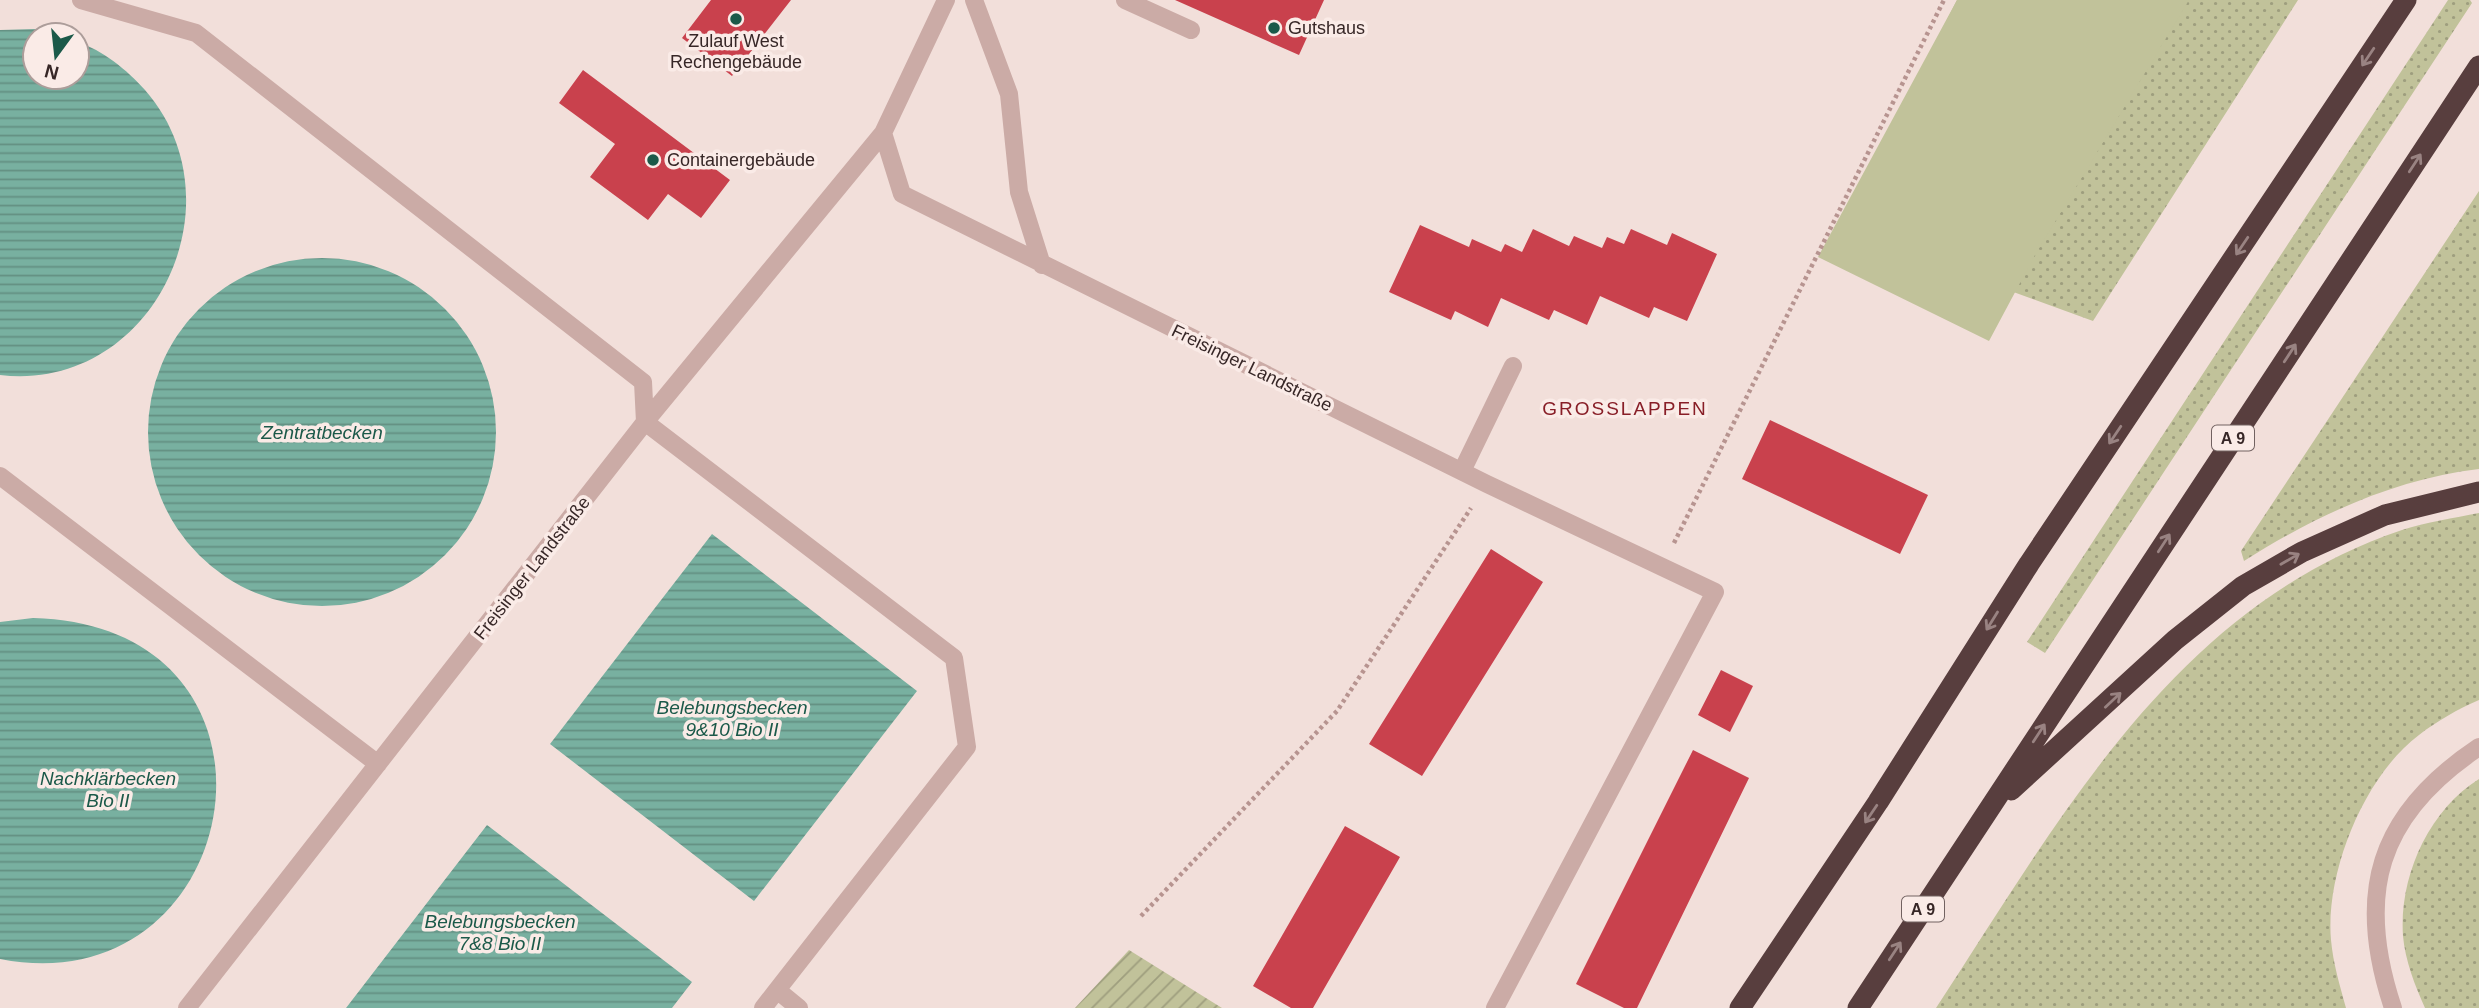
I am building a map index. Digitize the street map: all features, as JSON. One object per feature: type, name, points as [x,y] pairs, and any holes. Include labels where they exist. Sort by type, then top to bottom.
[{"type":"highway","points":[[1740,1008],[1878,802],[2029,564],[2406,0]]},
{"type":"highway","name":"A 9","points":[[1858,1008],[2479,66]]},
{"type":"highway","points":[[1989,810],[2175,640],[2243,586],[2302,552],[2385,515],[2479,492]]},
{"type":"street","points":[[81,0],[196,33],[643,382],[645,422],[954,658],[967,747],[763,1008]]},
{"type":"street","name":"Freisinger Landstraße","points":[[187,1008],[645,422],[883,133],[946,0]]},
{"type":"street","points":[[974,0],[1009,94],[1019,192],[1042,265]]},
{"type":"street","points":[[1125,0],[1191,30]]},
{"type":"street","name":"Freisinger Landstraße","points":[[883,133],[902,194],[1487,484],[1715,592],[1495,1008]]},
{"type":"street","points":[[1462,471],[1513,366]]},
{"type":"street","points":[[0,476],[378,764]]},
{"type":"street","points":[[2393,1008],[2380,970],[2374,925],[2376,891],[2384,856],[2400,824],[2423,793],[2448,768],[2479,747]]},
{"type":"street","points":[[777,990],[799,1008]]},
{"type":"path","points":[[1662,566],[1944,0]]},
{"type":"path","points":[[1141,916],[1337,711],[1487,484]]},
{"type":"green space","points":[[1957,0],[2298,0],[2093,321],[1840,229]]},
{"type":"green space","points":[[1957,0],[2189,0],[2035,255],[1989,341],[1818,257]]},
{"type":"green space","points":[[2448,0],[2470,0],[2472,3],[2045,653],[2027,642]]},
{"type":"green space","points":[[2479,191],[2479,469],[2416,481],[2356,502],[2299,529],[2244,561],[2241,551]]},
{"type":"green space","points":[[2479,513],[2479,700],[2433,725],[2399,753],[2365,800],[2352,828],[2334,885],[2331,914],[2333,957],[2346,1008],[1936,1008],[2029,864],[2078,794],[2130,727],[2187,665],[2250,611],[2322,565],[2402,530]]},
{"type":"green space","points":[[2479,779],[2479,1008],[2425,1008],[2411,973],[2404,945],[2403,914],[2406,891],[2420,847],[2431,827],[2461,793]]},
{"type":"green space","points":[[1129,950],[1222,1008],[1075,1008]]},
{"type":"water","points":[[21,29],[21,91],[91,91],[91,48],[130,75],[145,90],[173,135],[185,185],[183,235],[167,282],[139,323],[101,354],[54,373],[0,375],[0,30]]},
{"type":"water","name":"Zentratbecken","points":[[322,258],[356,262],[388,271],[419,288],[445,309],[466,335],[483,366],[492,398],[496,432],[492,466],[483,498],[466,529],[445,555],[419,576],[388,593],[356,602],[322,606],[288,602],[256,593],[225,576],[199,555],[178,529],[161,498],[152,466],[148,432],[152,398],[161,366],[178,335],[199,309],[225,288],[256,271],[288,262]]},
{"type":"water","name":"Belebungsbecken 9&10 Bio II","points":[[712,534],[917,691],[754,901],[550,744]]},
{"type":"water","name":"Nachklärbecken Bio II","points":[[33,618],[122,637],[181,681],[211,742],[215,810],[193,874],[149,927],[84,959],[0,959],[0,622]]},
{"type":"water","name":"Belebungsbecken 7&8 Bio II","points":[[487,825],[692,982],[672,1008],[346,1008]]},
{"type":"building","name":"Zulauf West Rechengebäude","points":[[711,0],[791,0],[732,76],[682,38]]},
{"type":"building","name":"Gutshaus","points":[[1175,0],[1324,0],[1299,55]]},
{"type":"building","name":"Containergebäude","points":[[583,70],[730,180],[701,218],[668,194],[648,220],[590,177],[615,144],[559,103]]},
{"type":"building","points":[[1420,225],[1469,247],[1472,239],[1501,252],[1505,244],[1522,252],[1533,229],[1569,246],[1574,236],[1602,248],[1607,237],[1624,244],[1631,229],[1667,245],[1672,233],[1717,254],[1687,321],[1654,307],[1649,318],[1600,296],[1587,325],[1554,310],[1549,320],[1501,298],[1488,327],[1455,311],[1451,320],[1389,292]]},
{"type":"building","points":[[1770,420],[1928,495],[1900,554],[1742,479]]},
{"type":"building","points":[[1491,549],[1543,582],[1422,776],[1369,744]]},
{"type":"building","points":[[1721,670],[1753,686],[1730,732],[1698,715]]},
{"type":"building","points":[[1693,750],[1749,778],[1637,1008],[1624,1008],[1576,984]]},
{"type":"building","points":[[1345,826],[1400,857],[1313,1008],[1291,1008],[1253,986]]},
{"type":"place","name":"Zulauf West Rechengebäude","points":[[736,19]]},
{"type":"place","name":"Gutshaus","points":[[1274,28]]},
{"type":"place","name":"Containergebäude","points":[[653,160]]},
{"type":"district","name":"GROSSLAPPEN","points":[[1625,408]]}]
